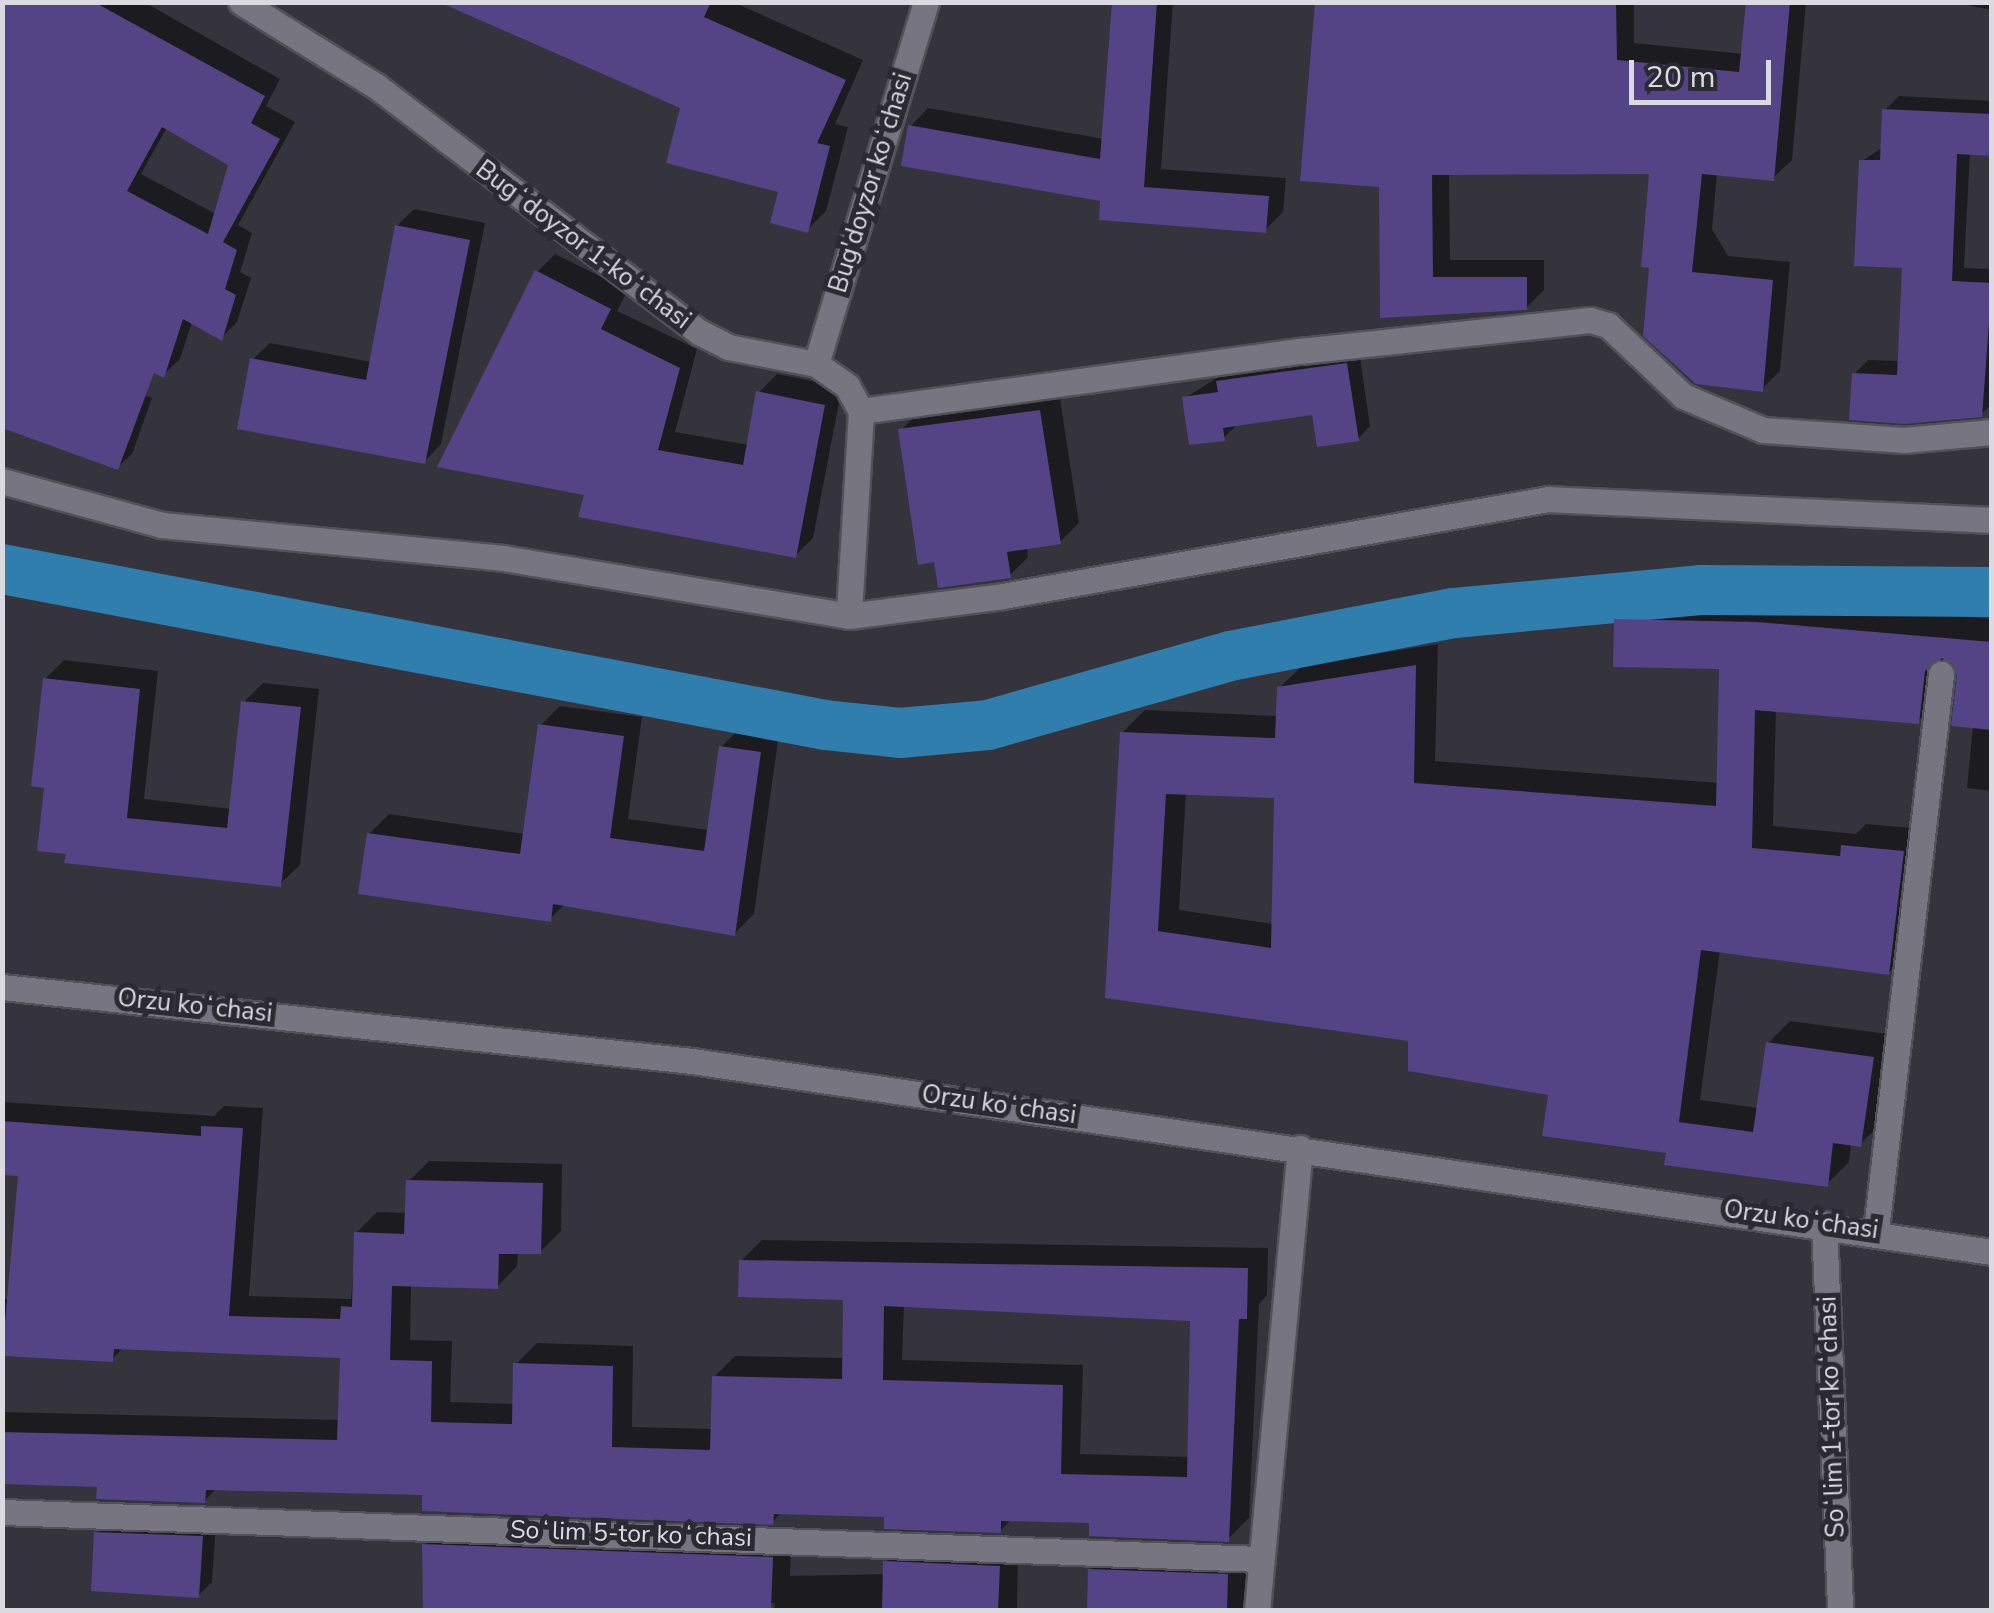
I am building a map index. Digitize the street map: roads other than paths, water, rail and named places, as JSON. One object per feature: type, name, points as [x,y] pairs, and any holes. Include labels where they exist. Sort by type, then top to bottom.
[{"type":"street","name":"Bugʻdoyzor 1-koʻchasi","points":[[240,2],[376,86],[699,332],[728,347],[816,364]]},
{"type":"street","name":"Bug'doyzor koʻchasi","points":[[816,364],[926,2]]},
{"type":"street","points":[[861,412],[1300,351],[1590,320],[1608,325],[1683,396],[1763,430],[1904,440],[1992,432]]},
{"type":"street","points":[[816,364],[847,386],[861,412],[849,616]]},
{"type":"street","points":[[2,481],[162,526],[503,558],[849,616],[1057,587],[1548,499],[1992,520]]},
{"type":"street","points":[[1876,1230],[1941,674]]},
{"type":"street","name":"Orzu koʻchasi","points":[[2,986],[692,1061],[1876,1230],[1992,1252]]},
{"type":"street","points":[[1257,1610],[1300,1148]]},
{"type":"street","name":"Soʻlim 1-tor koʻchasi","points":[[1824,1224],[1840,1610]]},
{"type":"street","name":"Soʻlim 5-tor koʻchasi","points":[[2,1512],[1259,1559]]},
{"type":"waterway","points":[[2,569],[825,725],[900,733],[988,725],[1230,656],[1454,613],[1700,590],[1992,592]]}]
